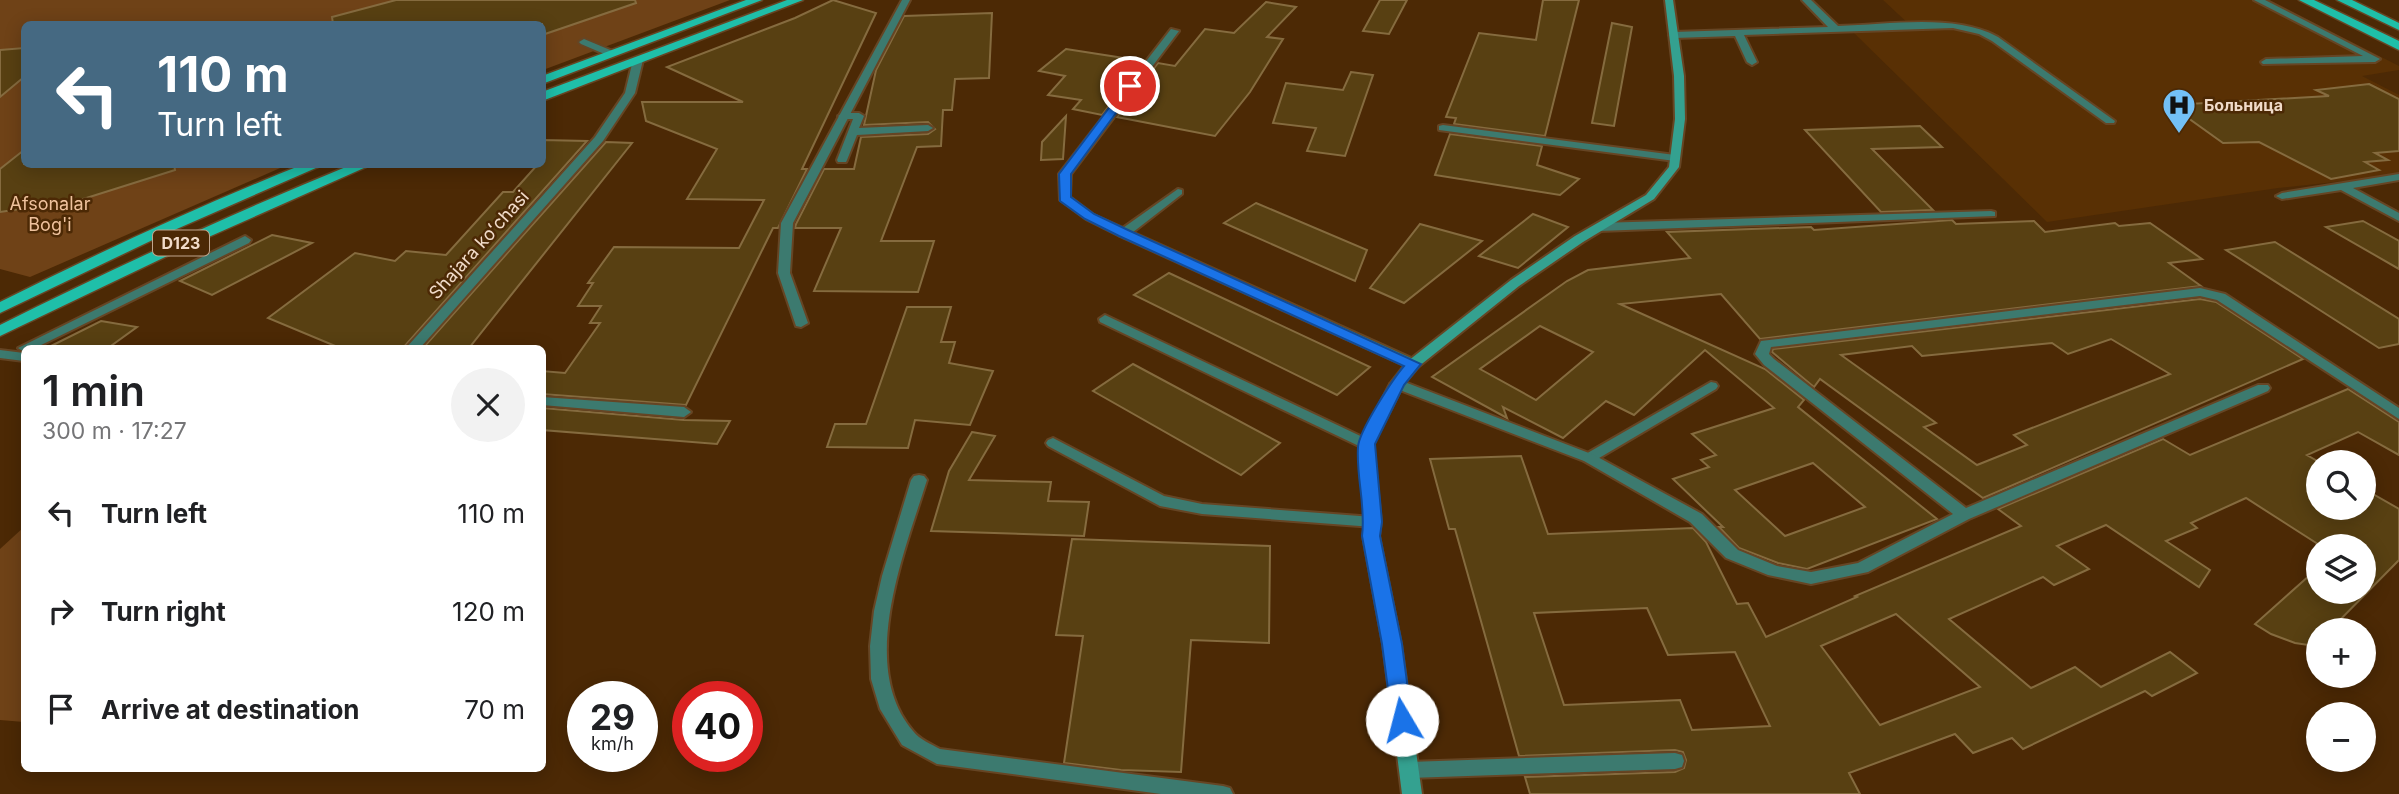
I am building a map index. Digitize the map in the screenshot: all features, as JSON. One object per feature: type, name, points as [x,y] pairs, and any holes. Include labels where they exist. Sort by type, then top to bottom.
[{"type":"main road","points":[[546,79],[756,0]]},
{"type":"main road","points":[[546,95],[797,0]]},
{"type":"main road","points":[[2305,0],[2399,46]]},
{"type":"main road","points":[[2344,0],[2399,27]]},
{"type":"main road","name":"D123","points":[[0,308],[82,267],[308,168]]},
{"type":"main road","name":"D123","points":[[0,331],[263,206],[356,168]]},
{"type":"main road","points":[[281,179],[302,189]]},
{"type":"main road","points":[[243,195],[263,206]]},
{"type":"street","points":[[801,323],[784,273],[787,223],[906,0]]},
{"type":"street","points":[[1412,794],[1392,644],[1371,536],[1373,522],[1366,444],[1397,384],[1413,364],[1516,283],[1579,239],[1650,197],[1674,167],[1680,119],[1679,76],[1670,0]]},
{"type":"street","points":[[1806,0],[1837,30]]},
{"type":"street","points":[[2258,0],[2375,59],[2266,62]]},
{"type":"street","points":[[1674,35],[1953,26],[1982,32],[2110,121]]},
{"type":"street","points":[[1174,31],[1065,174],[1064,198],[1090,217],[1413,364]]},
{"type":"street","points":[[1738,33],[1752,62]]},
{"type":"street","points":[[584,42],[612,54]]},
{"type":"street","name":"Shajara koʻchasi","points":[[416,345],[599,139],[630,93],[638,60]]},
{"type":"street","points":[[842,160],[859,116],[843,116]]},
{"type":"street","points":[[853,132],[928,128]]},
{"type":"street","points":[[1443,128],[1675,158]]},
{"type":"street","points":[[2282,196],[2399,177]]},
{"type":"street","points":[[2342,187],[2399,218]]},
{"type":"street","points":[[1124,233],[1178,192]]},
{"type":"street","points":[[1599,227],[1991,214]]},
{"type":"street","points":[[31,345],[245,240]]},
{"type":"street","points":[[1964,516],[1769,362],[1762,354],[1766,344],[2200,292],[2221,297],[2399,414]]},
{"type":"street","points":[[1105,319],[1366,444]]},
{"type":"street","points":[[1397,384],[1590,458],[1696,518],[1732,554],[1774,571],[1811,578],[1862,568],[1964,516],[2263,388]]},
{"type":"street","points":[[1590,458],[1711,386]]},
{"type":"street","points":[[546,401],[684,412]]},
{"type":"street","points":[[1053,443],[1160,501],[1202,509],[1373,522]]},
{"type":"street","points":[[919,480],[879,623],[877,673],[889,713],[907,738],[937,756],[1223,794]]},
{"type":"street","points":[[1409,770],[1675,761]]},
{"type":"shaded area","name":"Больница","points":[[1883,0],[2270,0],[2399,66],[2399,70],[2362,76],[2399,95],[2399,175],[2278,188],[2047,222],[1854,33],[1912,27]]},
{"type":"green space","name":"Afsonalar Bog'i","points":[[0,0],[730,0],[546,69],[546,21],[21,21],[21,168],[280,168],[30,277],[0,269]]},
{"type":"green space","points":[[21,530],[21,722],[0,720],[0,549]]},
{"type":"building","points":[[396,0],[635,0],[636,3],[546,34],[546,21],[333,21],[332,17]]},
{"type":"building","points":[[833,0],[876,13],[802,169],[807,169],[778,228],[773,228],[686,405],[546,394],[546,371],[565,373],[600,323],[590,323],[601,306],[578,306],[593,283],[588,283],[614,247],[739,248],[764,200],[687,199],[717,149],[646,121],[642,102],[743,102],[667,67],[795,18]]},
{"type":"building","points":[[1380,0],[1407,0],[1389,34],[1363,31]]},
{"type":"building","points":[[1543,0],[1579,0],[1545,136],[1454,124],[1456,118],[1446,117],[1479,33],[1536,40]]},
{"type":"building","points":[[1266,2],[1296,7],[1267,37],[1283,39],[1250,92],[1215,136],[1117,117],[1158,63],[1175,66],[1205,29],[1234,33]]},
{"type":"building","points":[[992,13],[989,78],[955,79],[952,110],[943,110],[941,146],[917,147],[881,241],[934,241],[918,292],[814,291],[841,228],[795,228],[824,169],[854,169],[861,137],[928,134],[935,129],[928,122],[864,125],[876,70],[904,16]]},
{"type":"building","points":[[1612,23],[1632,27],[1614,126],[1592,123]]},
{"type":"building","points":[[21,48],[21,80],[0,97],[0,50]]},
{"type":"building","points":[[1066,49],[1143,61],[1102,115],[1073,109],[1081,100],[1048,95],[1065,76],[1039,71]]},
{"type":"building","points":[[1351,72],[1373,75],[1345,156],[1307,151],[1316,128],[1273,123],[1286,83],[1343,90]]},
{"type":"building","points":[[2369,84],[2399,99],[2399,151],[2375,153],[2388,160],[2365,162],[2379,170],[2331,179],[2259,142],[2223,143],[2170,105],[2329,96],[2316,90]]},
{"type":"building","points":[[1066,116],[1063,159],[1041,160],[1042,142]]},
{"type":"building","points":[[1920,126],[1942,147],[1872,149],[1933,210],[1881,212],[1805,130]]},
{"type":"building","points":[[1450,134],[1542,146],[1537,165],[1579,179],[1560,195],[1435,175]]},
{"type":"building","points":[[546,140],[587,141],[406,345],[333,345],[268,318],[355,253],[395,261],[406,251],[446,255],[503,192],[513,192],[534,168],[546,168]]},
{"type":"building","points":[[606,142],[632,143],[471,345],[426,345]]},
{"type":"building","points":[[21,152],[21,168],[175,170],[80,200],[0,212],[0,169]]},
{"type":"building","points":[[1256,203],[1367,250],[1355,281],[1224,223]]},
{"type":"building","points":[[1533,214],[1568,227],[1518,268],[1479,256]]},
{"type":"building","points":[[1952,220],[1956,224],[2034,221],[2045,232],[2115,223],[2119,226],[2150,223],[2202,259],[2169,263],[2201,286],[1760,339],[1721,294],[1620,304],[1765,369],[1804,400],[1798,407],[1937,519],[1807,569],[1778,563],[1739,548],[1719,527],[1723,527],[1673,479],[1709,467],[1701,460],[1716,455],[1692,434],[1774,408],[1705,350],[1634,415],[1606,401],[1563,438],[1503,407],[1507,418],[1432,377],[1567,281],[1588,270],[1690,258],[1667,232],[1811,227],[1814,230]],"holes":[[[1540,326],[1593,352],[1536,400],[1480,369]],[[1813,463],[1865,507],[1785,536],[1735,490]]]},
{"type":"building","points":[[2363,221],[2399,241],[2399,269],[2326,227]]},
{"type":"building","points":[[1420,224],[1482,241],[1404,303],[1370,288]]},
{"type":"building","points":[[272,235],[312,243],[212,295],[180,281]]},
{"type":"building","points":[[2275,242],[2399,319],[2399,344],[2379,348],[2226,250]]},
{"type":"building","points":[[1169,273],[1370,367],[1337,395],[1134,295]]},
{"type":"building","points":[[2200,299],[2216,302],[2303,359],[1983,498],[1820,379],[1814,387],[1772,352],[1773,349]],"holes":[[[2111,339],[2170,374],[2014,435],[2027,445],[1977,465],[1924,427],[1936,423],[1841,355],[1912,346],[1922,356],[2052,343],[2068,354]]]},
{"type":"building","points":[[907,307],[951,307],[941,342],[955,342],[949,363],[993,371],[970,425],[915,420],[908,448],[827,447],[835,424],[866,424]]},
{"type":"building","points":[[101,321],[137,327],[112,345],[53,345]]},
{"type":"building","points":[[1133,364],[1280,443],[1241,475],[1093,391]]},
{"type":"building","points":[[2348,389],[2399,422],[2399,455],[2358,432],[2318,450],[2306,450],[2306,520],[2376,520],[2376,496],[2399,509],[2399,560],[2376,583],[2376,534],[2306,534],[2306,536],[2246,498],[2191,523],[2197,528],[2166,541],[2210,570],[2199,587],[2106,525],[2057,546],[2089,569],[2054,585],[2043,577],[1949,619],[2031,688],[2075,667],[2101,687],[2170,652],[2197,673],[2152,696],[2145,691],[2023,749],[2012,738],[1973,753],[1955,734],[1849,773],[1860,794],[1530,794],[1525,777],[1675,772],[1684,768],[1686,760],[1683,752],[1675,750],[1519,756],[1455,529],[1449,529],[1430,459],[1521,456],[1548,534],[1693,528],[1706,542],[1737,604],[1748,603],[1766,637],[2021,526],[1998,509],[2163,439],[2190,455]],"holes":[[[1647,608],[1668,655],[1735,652],[1770,726],[1692,730],[1680,700],[1564,705],[1534,613]],[[1896,614],[1980,687],[1880,725],[1821,646]]]},
{"type":"building","points":[[546,408],[684,420],[730,421],[717,444],[546,430]]},
{"type":"building","points":[[972,432],[995,436],[969,480],[1051,482],[1048,501],[1089,502],[1084,536],[931,531],[949,471]]},
{"type":"building","points":[[1072,539],[1270,546],[1269,643],[1191,640],[1181,772],[1121,770],[1064,763],[1083,636],[1056,635]]},
{"type":"building","points":[[2306,579],[2306,604],[2356,604],[2342,618],[2306,618],[2306,645],[2271,634],[2255,624]]},
{"type":"place","name":"Больница","points":[[2179,135]]},
{"type":"route","points":[[1130,86],[1065,174],[1064,198],[1090,217],[1413,364],[1397,384],[1366,444],[1373,522],[1371,536],[1392,644],[1402,720]]}]
